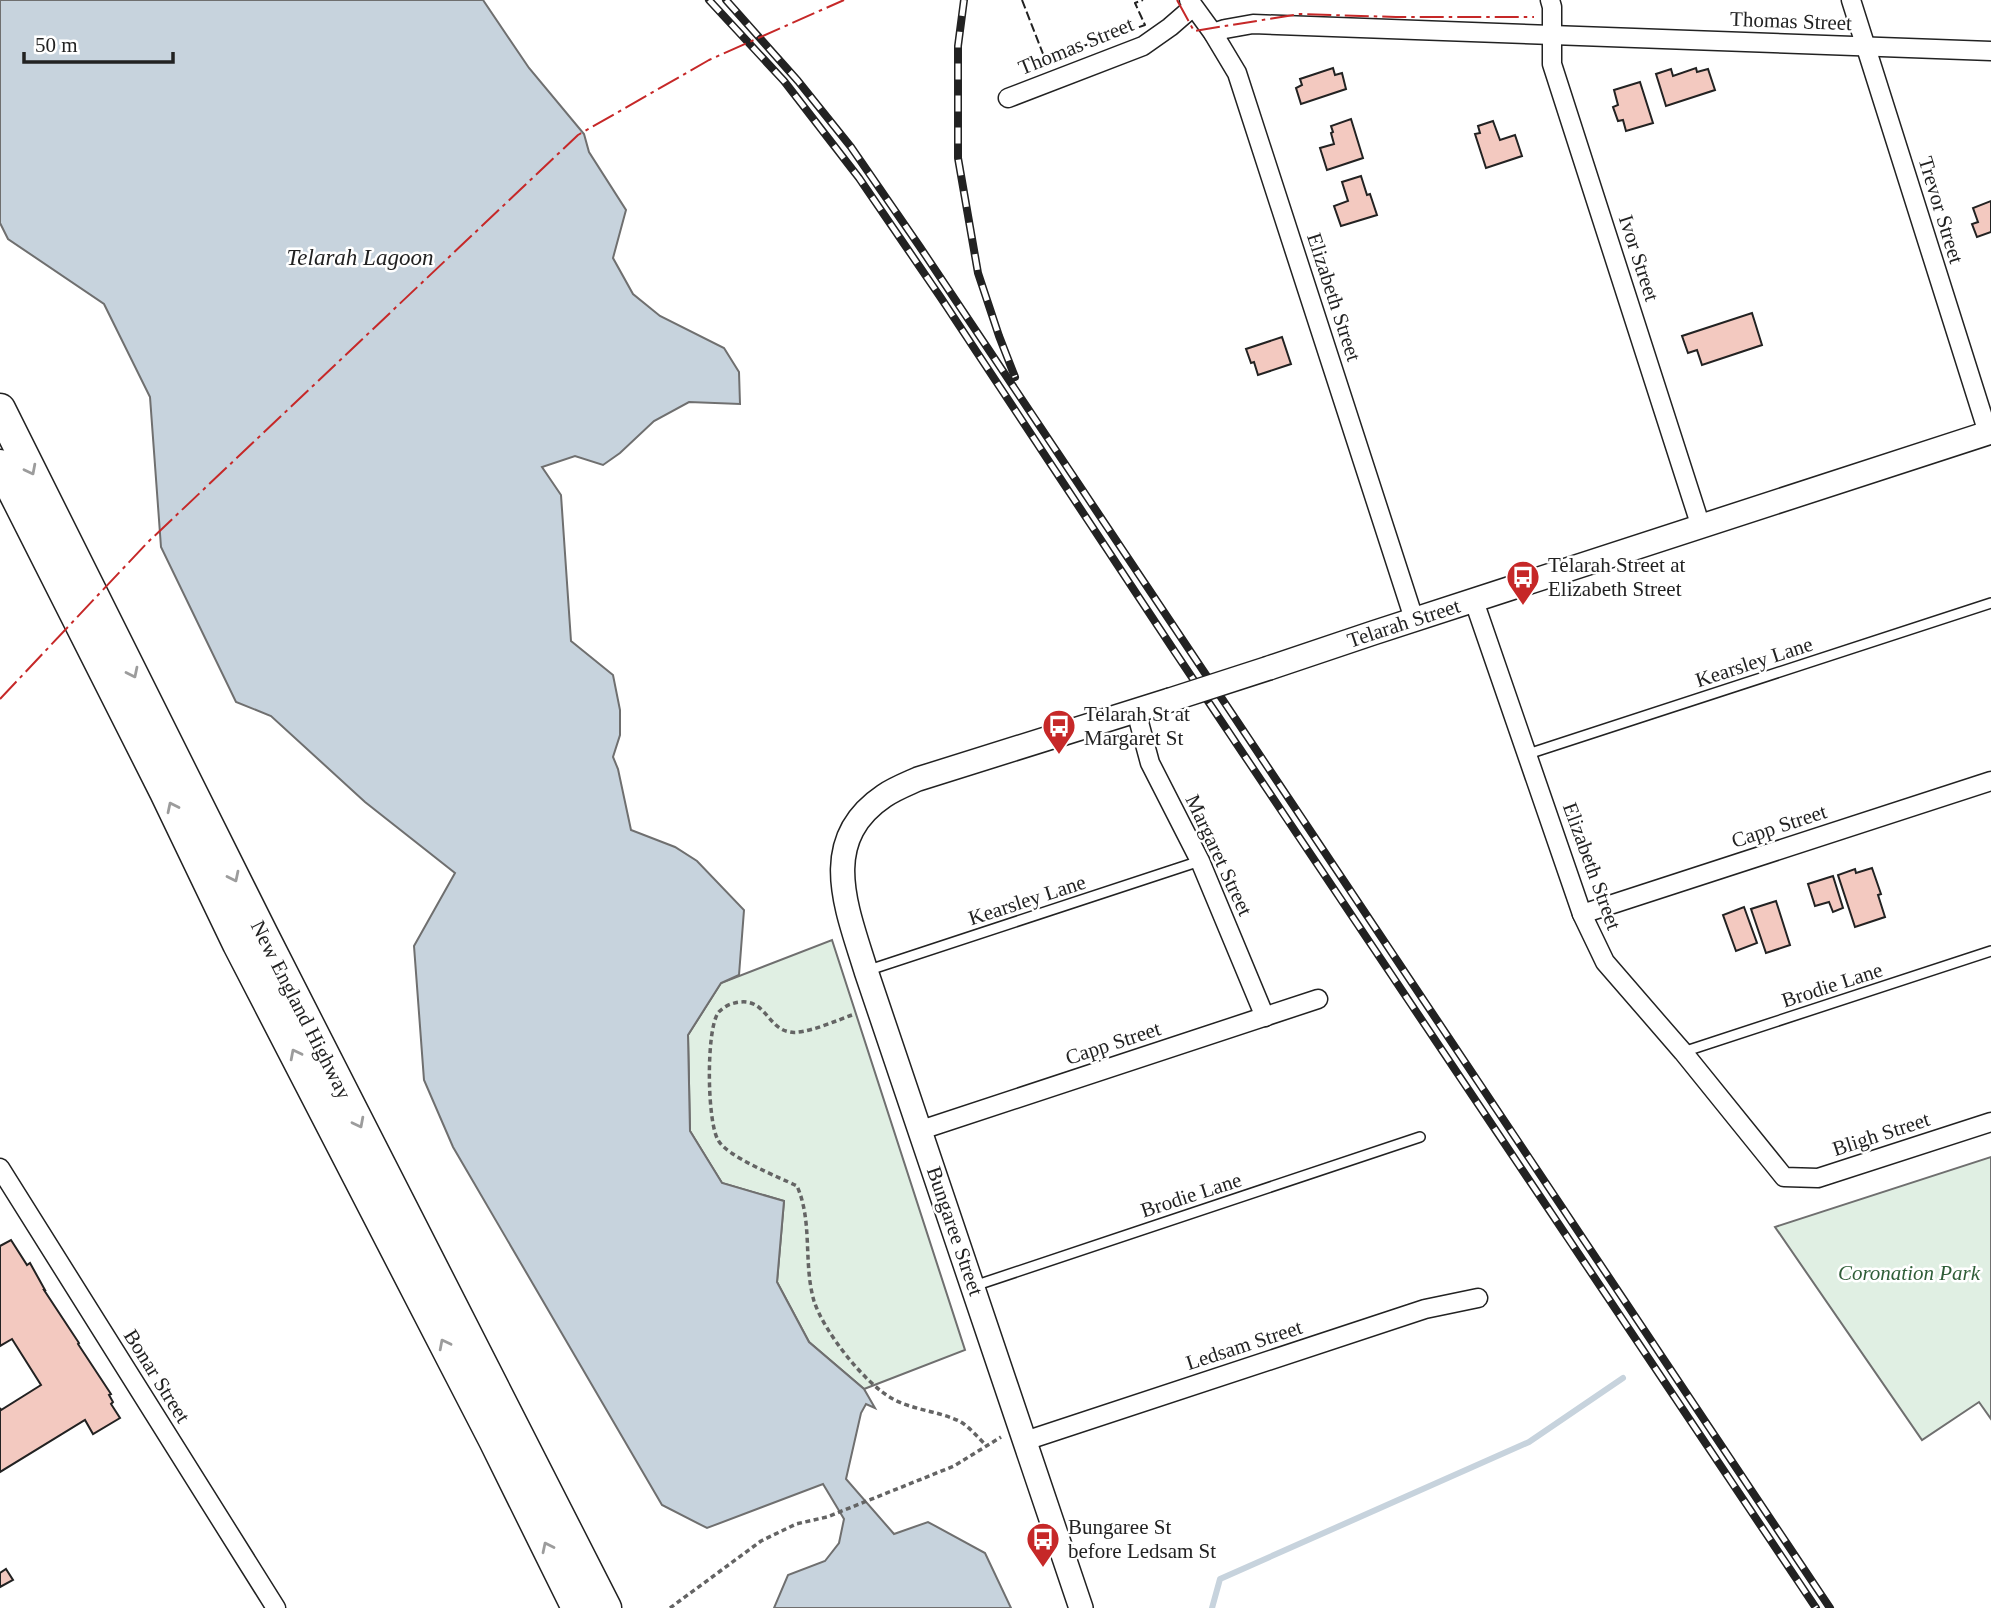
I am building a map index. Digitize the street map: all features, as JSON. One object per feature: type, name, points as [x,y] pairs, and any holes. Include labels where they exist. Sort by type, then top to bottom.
[{"type":"highway","name":"New England Highway","points":[[0,409],[263,935],[606,1608]]},
{"type":"highway","name":"New England Highway","points":[[0,465],[165,792],[238,944],[494,1440],[577,1608]]},
{"type":"street","name":"Ivor Street","points":[[1550,0],[1552,64],[1701,527]]},
{"type":"street","name":"Trevor Street","points":[[1851,0],[1989,433]]},
{"type":"street","name":"Thomas Street","points":[[1008,99],[1143,46],[1170,27],[1191,3]]},
{"type":"street","name":"Elizabeth Street","points":[[1191,3],[1213,33],[1237,74],[1414,620]]},
{"type":"street","name":"Thomas Street","points":[[1213,33],[1253,24],[1991,51]]},
{"type":"street","name":"Telarah Street","points":[[844,850],[860,817],[884,795],[918,779],[1136,711],[1989,433]]},
{"type":"street","name":"Elizabeth Street","points":[[1474,601],[1582,914],[1605,962],[1683,1052],[1784,1177]]},
{"type":"street","name":"Margaret Street","points":[[1136,711],[1150,763],[1200,861],[1265,1017]]},
{"type":"street","name":"Capp Street","points":[[1582,914],[1991,781]]},
{"type":"street","name":"Bungaree Street","points":[[844,850],[845,900],[866,971],[973,1286],[1015,1438],[1081,1608]]},
{"type":"street","name":"Capp Street","points":[[921,1130],[1318,999]]},
{"type":"street","name":"Bligh Street","points":[[1784,1177],[1818,1178],[1991,1122]]},
{"type":"street","name":"Bonar Street","points":[[0,1168],[276,1608]]},
{"type":"street","name":"Ledsam Street","points":[[1015,1438],[1425,1309],[1478,1298]]},
{"type":"lane","name":"Kearsley Lane","points":[[1528,754],[1991,603]]},
{"type":"lane","name":"Kearsley Lane","points":[[866,971],[1200,861]]},
{"type":"lane","name":"Brodie Lane","points":[[1683,1052],[1991,951]]},
{"type":"lane","name":"Brodie Lane","points":[[973,1286],[1420,1137]]},
{"type":"path","points":[[852,1016],[790,1032],[776,1026],[761,1007],[748,1002],[730,1004],[718,1012],[713,1027],[709,1089],[719,1141],[742,1160],[797,1186],[804,1201],[814,1299],[823,1323],[836,1343],[875,1386],[894,1399],[960,1422],[987,1446]]},
{"type":"path","points":[[670,1608],[761,1541],[796,1524],[827,1517],[879,1497],[954,1466],[987,1446],[1015,1438]]},
{"type":"green space","points":[[832,940],[965,1350],[864,1389],[809,1342],[777,1282],[784,1201],[722,1183],[690,1131],[688,1035],[721,983]]},
{"type":"green space","name":"Coronation Park","points":[[1991,1157],[1991,1419],[1979,1402],[1922,1440],[1775,1227]]},
{"type":"water","name":"Telarah Lagoon","points":[[0,0],[483,0],[529,68],[584,134],[589,152],[626,210],[613,258],[633,294],[660,316],[724,348],[739,372],[740,404],[689,402],[654,421],[603,465],[575,456],[542,467],[561,495],[571,641],[613,675],[620,710],[620,735],[613,757],[631,830],[675,847],[697,861],[744,910],[739,975],[721,983],[688,1035],[690,1131],[722,1183],[784,1201],[777,1282],[809,1342],[864,1389],[875,1408],[866,1404],[861,1413],[846,1479],[894,1534],[928,1522],[985,1553],[1011,1608],[774,1608],[788,1575],[825,1561],[839,1543],[844,1519],[823,1484],[707,1528],[662,1505],[453,1147],[424,1080],[414,946],[455,873],[365,802],[271,716],[236,702],[161,547],[150,397],[104,304],[8,239],[0,223]]},
{"type":"building","points":[[1333,68],[1335,75],[1342,73],[1346,89],[1301,104],[1296,88],[1302,85],[1300,79]]},
{"type":"building","points":[[1696,68],[1697,72],[1708,69],[1715,90],[1666,106],[1656,74],[1671,69],[1673,76]]},
{"type":"building","points":[[1640,82],[1653,123],[1626,131],[1623,120],[1618,121],[1613,107],[1618,105],[1614,90]]},
{"type":"building","points":[[1351,119],[1363,158],[1327,170],[1320,148],[1334,144],[1331,126]]},
{"type":"building","points":[[1493,121],[1500,140],[1515,135],[1522,156],[1486,168],[1475,134],[1480,133],[1478,126]]},
{"type":"building","points":[[1361,176],[1377,215],[1341,226],[1334,206],[1348,201],[1342,182]]},
{"type":"building","points":[[1991,201],[1991,232],[1977,237],[1972,224],[1978,222],[1973,208]]},
{"type":"building","points":[[1752,313],[1762,345],[1702,365],[1697,350],[1688,353],[1682,336]]},
{"type":"building","points":[[1282,337],[1291,364],[1258,375],[1246,349]]},
{"type":"building","points":[[1872,868],[1885,917],[1855,927],[1838,875],[1855,869],[1856,873]]},
{"type":"building","points":[[1833,876],[1843,908],[1833,912],[1829,902],[1815,906],[1808,884]]},
{"type":"building","points":[[1776,901],[1790,945],[1766,953],[1751,909]]},
{"type":"building","points":[[1744,907],[1757,943],[1736,951],[1723,915]]},
{"type":"building","points":[[11,1240],[27,1265],[30,1263],[44,1290],[111,1394],[111,1404],[120,1418],[93,1434],[85,1420],[0,1472],[0,1408],[1,1410],[41,1385],[12,1339],[0,1346],[0,1246]]},
{"type":"building","points":[[6,1569],[13,1580],[0,1587],[0,1573]]},
{"type":"waterway","points":[[1212,1608],[1220,1579],[1529,1442],[1623,1378]]},
{"type":"railway","points":[[709,0],[784,81],[859,178],[1816,1608]]},
{"type":"railway","points":[[726,0],[798,81],[851,147],[920,247],[1830,1608]]},
{"type":"railway","points":[[964,0],[958,46],[958,158],[978,273],[1015,377]]},
{"type":"fence","points":[[1022,0],[1045,59],[1145,25],[1135,3],[1143,0]]},
{"type":"power","points":[[0,699],[148,542],[578,135],[709,60],[844,0]]},
{"type":"power","points":[[1177,0],[1194,31],[1300,14],[1534,17]]},
{"type":"place","name":"Telarah Street at Elizabeth Street","points":[[1523,607]]},
{"type":"place","name":"Telarah St at Margaret St","points":[[1059,756]]},
{"type":"place","name":"Bungaree St before Ledsam St","points":[[1043,1569]]}]
